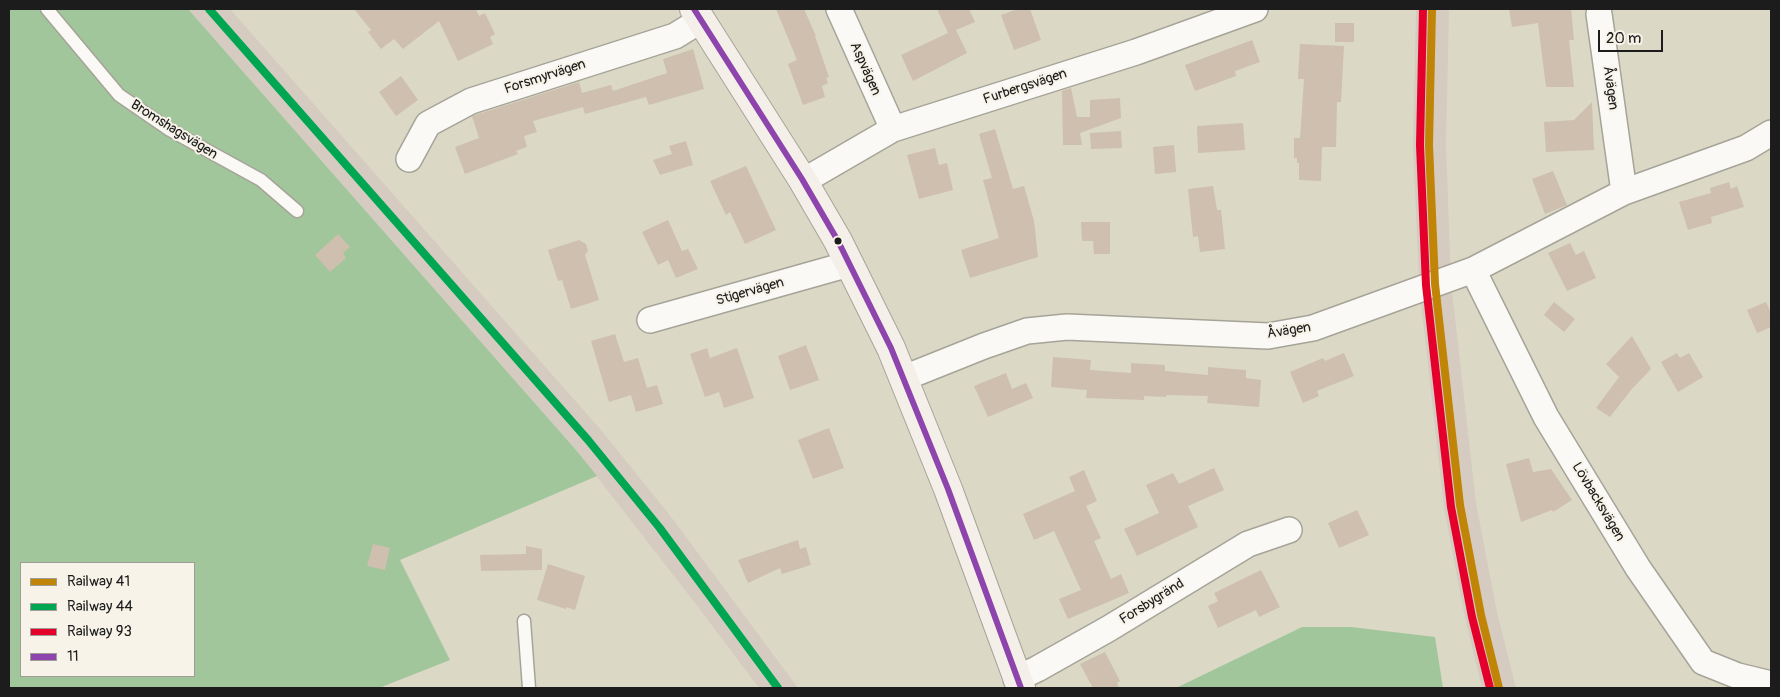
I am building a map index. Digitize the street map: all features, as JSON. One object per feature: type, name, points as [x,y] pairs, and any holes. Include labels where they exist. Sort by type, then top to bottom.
[{"type":"street","name":"Aspvägen","points":[[839,9],[893,129]]},
{"type":"street","name":"Furbergsvägen","points":[[802,179],[812,176],[893,129],[1136,52],[1255,9]]},
{"type":"street","name":"Forsmyrvägen","points":[[409,159],[428,124],[471,101],[675,36],[697,14]]},
{"type":"street","points":[[697,14],[802,179],[838,241],[904,378],[948,489],[1019,683]]},
{"type":"street","name":"Åvägen","points":[[1599,14],[1624,192]]},
{"type":"street","name":"Åvägen","points":[[904,378],[1027,331],[1067,327],[1268,336],[1313,328],[1473,270],[1624,192],[1746,148],[1771,133]]},
{"type":"street","name":"Stigervägen","points":[[650,320],[849,264]]},
{"type":"street","name":"Lövbacksvägen","points":[[1473,270],[1546,417],[1638,568],[1703,662],[1738,676],[1771,684]]},
{"type":"street","name":"Forsbygränd","points":[[1019,683],[1036,669],[1108,629],[1248,544],[1290,530]]},
{"type":"lane","name":"Bromshagsvägen","points":[[48,9],[119,95],[170,130],[261,180],[297,211]]},
{"type":"lane","points":[[524,622],[529,688]]},
{"type":"shaded area","points":[[188,9],[230,9],[601,430],[672,518],[798,688],[759,688],[576,450]]},
{"type":"shaded area","points":[[1416,9],[1449,9],[1446,145],[1451,282],[1476,503],[1497,612],[1516,688],[1482,688],[1465,618],[1444,508],[1419,285],[1413,146]]},
{"type":"green space","points":[[9,9],[188,9],[597,476],[400,560],[450,660],[379,688],[9,688]]},
{"type":"green space","points":[[1302,627],[1351,627],[1435,637],[1443,688],[1176,688]]},
{"type":"building","points":[[354,9],[476,9],[479,16],[485,13],[495,34],[490,37],[493,44],[458,61],[439,21],[403,49],[394,39],[381,49],[368,32],[371,30]]},
{"type":"building","points":[[776,9],[804,9],[816,36],[829,77],[826,78],[828,83],[822,86],[825,97],[803,105],[788,64],[797,60]]},
{"type":"building","points":[[937,9],[969,9],[975,22],[956,30],[967,53],[913,81],[901,55],[948,33]]},
{"type":"building","points":[[1018,9],[1030,9],[1041,40],[1014,50],[1001,15]]},
{"type":"building","points":[[1509,9],[1571,9],[1574,40],[1569,40],[1574,87],[1546,87],[1538,23],[1512,27]]},
{"type":"building","points":[[1335,23],[1354,23],[1354,42],[1335,42]]},
{"type":"building","points":[[1252,40],[1260,62],[1235,71],[1236,76],[1195,91],[1185,65]]},
{"type":"building","points":[[1300,44],[1344,46],[1341,102],[1337,102],[1336,147],[1322,147],[1321,181],[1299,180],[1299,163],[1297,163],[1297,158],[1294,158],[1294,138],[1300,138],[1304,79],[1298,79]]},
{"type":"building","points":[[693,49],[704,89],[649,105],[646,97],[585,114],[583,107],[533,121],[537,132],[524,136],[527,147],[516,151],[518,154],[465,174],[455,147],[479,138],[472,116],[579,82],[582,93],[611,85],[613,91],[667,73],[663,59]]},
{"type":"building","points":[[401,76],[418,100],[396,116],[379,92]]},
{"type":"building","points":[[1071,88],[1077,117],[1090,117],[1090,100],[1120,98],[1121,118],[1080,133],[1082,145],[1063,145],[1062,91]]},
{"type":"building","points":[[1592,102],[1594,150],[1546,152],[1544,122],[1574,120]]},
{"type":"building","points":[[1243,123],[1245,150],[1198,153],[1197,126]]},
{"type":"building","points":[[995,129],[1013,189],[1024,186],[1034,221],[1038,257],[970,278],[961,250],[999,238],[983,180],[992,178],[979,134]]},
{"type":"building","points":[[1121,131],[1122,148],[1091,149],[1090,133]]},
{"type":"building","points":[[686,141],[693,165],[660,175],[653,160],[672,154],[669,146]]},
{"type":"building","points":[[1174,145],[1176,172],[1155,174],[1153,147]]},
{"type":"building","points":[[935,148],[939,165],[947,163],[953,190],[919,199],[907,155]]},
{"type":"building","points":[[746,166],[776,230],[745,244],[730,212],[726,215],[710,181]]},
{"type":"building","points":[[1553,171],[1567,205],[1545,214],[1532,179]]},
{"type":"building","points":[[1729,182],[1731,189],[1737,186],[1744,207],[1711,217],[1712,223],[1688,230],[1679,202],[1711,193],[1710,188]]},
{"type":"building","points":[[1213,186],[1217,210],[1221,210],[1225,249],[1200,252],[1198,236],[1193,237],[1188,189]]},
{"type":"building","points":[[668,220],[682,251],[688,249],[698,269],[676,278],[668,260],[658,265],[642,232]]},
{"type":"building","points":[[1081,222],[1110,222],[1110,254],[1094,254],[1093,241],[1082,241]]},
{"type":"building","points":[[338,234],[350,247],[343,253],[346,258],[330,272],[315,255]]},
{"type":"building","points":[[579,240],[586,244],[588,251],[585,255],[599,300],[571,309],[562,280],[558,281],[548,250]]},
{"type":"building","points":[[1570,243],[1576,255],[1584,251],[1596,278],[1567,291],[1548,253]]},
{"type":"building","points":[[1554,302],[1575,319],[1564,332],[1544,315]]},
{"type":"building","points":[[1766,302],[1771,313],[1771,327],[1757,333],[1747,310]]},
{"type":"building","points":[[615,334],[624,362],[638,358],[647,388],[657,385],[663,404],[636,412],[631,395],[609,402],[591,341]]},
{"type":"building","points":[[1632,336],[1651,369],[1631,390],[1610,417],[1596,408],[1619,377],[1606,364]]},
{"type":"building","points":[[806,345],[819,380],[790,390],[778,356]]},
{"type":"building","points":[[707,348],[710,358],[737,348],[754,398],[724,408],[719,392],[705,397],[690,354]]},
{"type":"building","points":[[1344,353],[1354,376],[1317,391],[1319,396],[1303,403],[1290,372],[1323,358],[1325,361]]},
{"type":"building","points":[[1677,353],[1680,358],[1689,353],[1703,377],[1678,392],[1661,362]]},
{"type":"building","points":[[1053,357],[1091,360],[1090,370],[1131,373],[1131,363],[1165,365],[1165,371],[1208,375],[1208,367],[1246,370],[1246,378],[1261,380],[1259,407],[1207,403],[1208,396],[1144,396],[1144,400],[1086,398],[1087,390],[1051,387]]},
{"type":"building","points":[[1006,373],[1012,389],[1026,383],[1033,398],[988,417],[974,386]]},
{"type":"building","points":[[829,428],[844,468],[813,479],[798,440]]},
{"type":"building","points":[[1529,458],[1533,472],[1551,469],[1572,500],[1553,512],[1552,510],[1521,522],[1506,464]]},
{"type":"building","points":[[1214,468],[1224,490],[1188,506],[1198,527],[1137,556],[1124,529],[1159,513],[1146,485],[1173,473],[1179,484]]},
{"type":"building","points":[[1084,470],[1097,501],[1086,506],[1101,538],[1094,541],[1111,579],[1121,574],[1129,593],[1068,619],[1059,599],[1081,590],[1054,531],[1034,540],[1023,514],[1075,491],[1069,477]]},
{"type":"building","points":[[1357,510],[1369,535],[1339,548],[1328,523]]},
{"type":"building","points":[[798,540],[800,549],[806,547],[811,565],[782,574],[780,568],[748,583],[738,560]]},
{"type":"building","points":[[373,544],[390,548],[385,570],[367,566]]},
{"type":"building","points":[[526,546],[542,549],[542,570],[481,571],[480,555],[526,554]]},
{"type":"building","points":[[548,564],[585,576],[575,610],[537,600]]},
{"type":"building","points":[[1261,570],[1280,607],[1259,617],[1256,610],[1218,628],[1208,606],[1218,601],[1214,593]]},
{"type":"building","points":[[1105,652],[1120,681],[1117,683],[1119,688],[1093,688],[1080,664]]},
{"type":"rail line","name":"44","points":[[209,9],[588,440],[659,527],[778,688]]},
{"type":"rail line","name":"93","points":[[1423,9],[1420,145],[1426,285],[1451,507],[1472,617],[1490,688]]},
{"type":"rail line","name":"41","points":[[1432,9],[1429,145],[1435,284],[1460,505],[1481,615],[1499,688]]},
{"type":"transit line","name":"11","points":[[694,9],[802,179],[838,241],[891,348],[948,489],[1021,688]]}]
